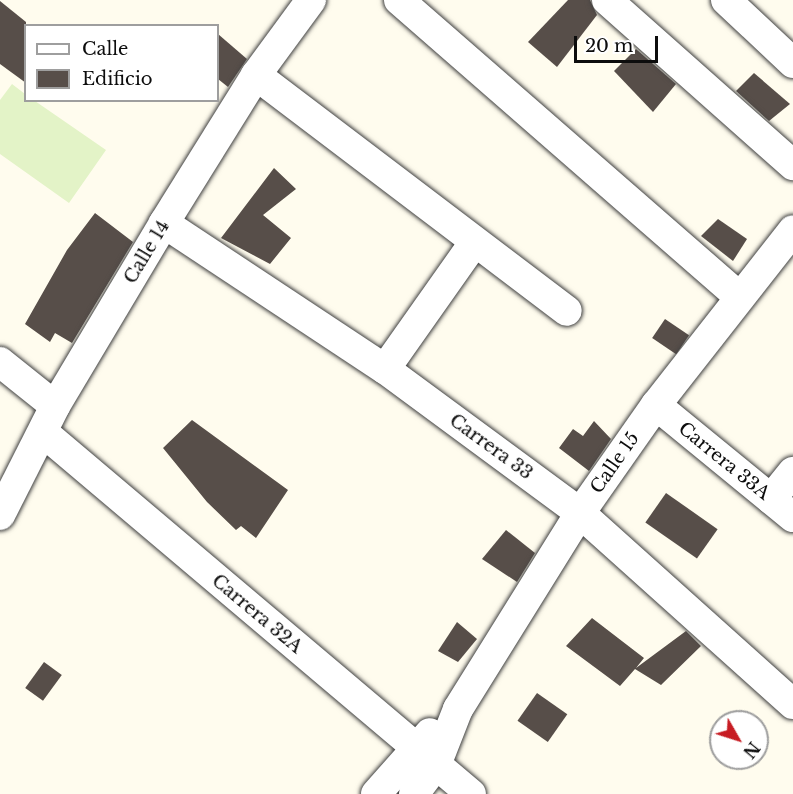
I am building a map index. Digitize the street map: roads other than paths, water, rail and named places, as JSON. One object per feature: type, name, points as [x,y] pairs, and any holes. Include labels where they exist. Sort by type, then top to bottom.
[{"type":"street","name":"Calle 14","points":[[0,514],[56,406],[164,223],[256,75],[311,0]]},
{"type":"street","points":[[399,0],[739,297]]},
{"type":"street","points":[[607,0],[793,165]]},
{"type":"street","points":[[726,0],[793,63]]},
{"type":"street","points":[[256,75],[474,243],[567,311]]},
{"type":"street","name":"Carrera 33","points":[[164,223],[385,369],[580,513],[793,704]]},
{"type":"street","name":"Calle 15","points":[[376,794],[425,756],[458,709],[580,513],[656,405],[793,230]]},
{"type":"street","points":[[385,369],[474,243]]},
{"type":"street","points":[[0,362],[56,406]]},
{"type":"street","name":"Carrera 33A","points":[[656,405],[782,508]]},
{"type":"street","name":"Carrera 32A","points":[[44,433],[469,793]]},
{"type":"street","points":[[782,508],[793,472]]},
{"type":"street","name":"Calle 15","points":[[414,794],[425,756]]}]
